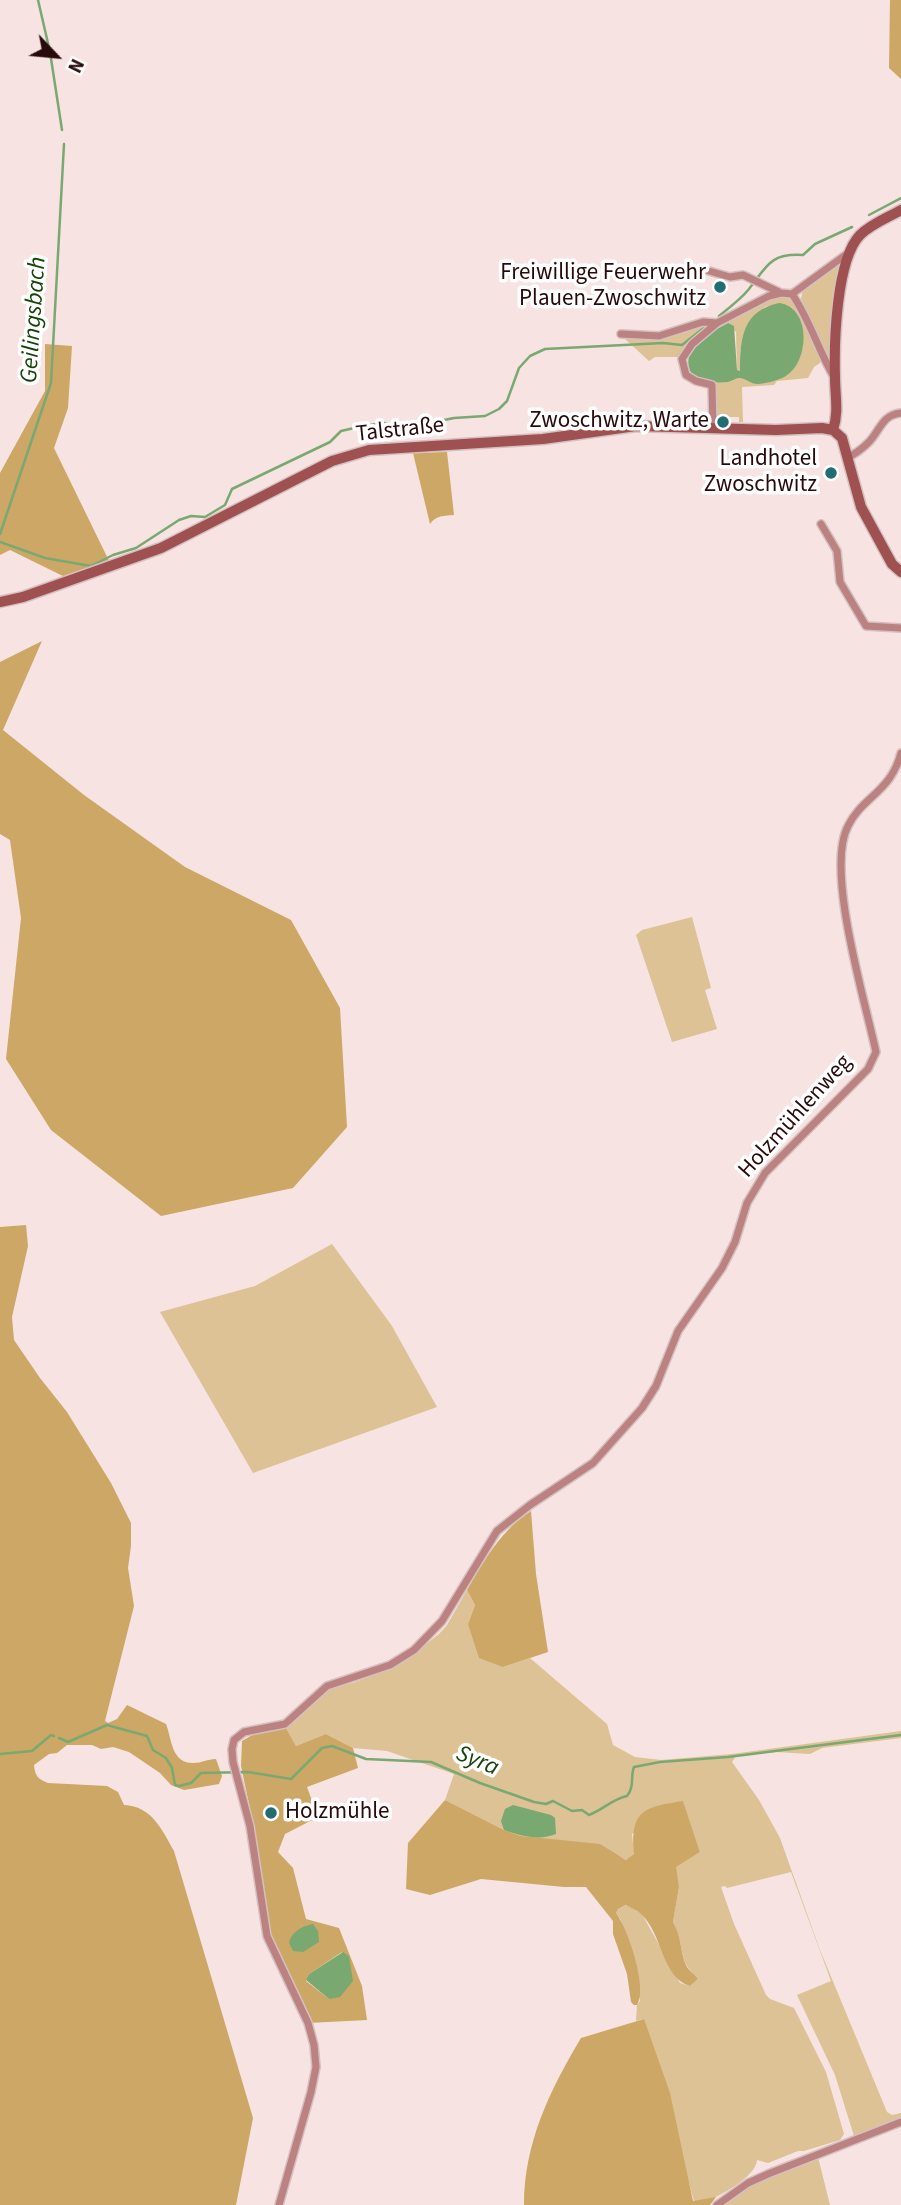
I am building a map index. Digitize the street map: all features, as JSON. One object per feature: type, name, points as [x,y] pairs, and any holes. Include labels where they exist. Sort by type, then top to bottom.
[{"type":"street","points":[[901,210],[868,228],[858,237],[851,250],[839,291],[835,378],[837,411],[833,430],[842,438],[861,507],[892,564],[901,572]]},
{"type":"street","points":[[683,270],[702,269],[730,277],[743,275],[781,293],[792,294],[851,250]]},
{"type":"street","points":[[713,428],[712,385],[686,375],[682,359],[692,344],[717,323],[757,301],[781,293]]},
{"type":"street","points":[[792,294],[835,378]]},
{"type":"street","points":[[621,334],[659,336],[703,322],[717,323]]},
{"type":"street","points":[[846,458],[857,453],[891,414],[901,413]]},
{"type":"street","name":"Talstraße","points":[[0,602],[23,597],[161,548],[332,461],[369,450],[543,439],[636,426],[833,430]]},
{"type":"street","points":[[821,524],[837,551],[840,582],[866,626],[901,628]]},
{"type":"street","name":"Holzmühlenweg","points":[[279,2205],[311,2092],[316,2067],[314,2046],[308,2023],[267,1936],[250,1826],[236,1780],[232,1749],[234,1740],[244,1732],[285,1724],[327,1686],[390,1665],[414,1650],[442,1621],[497,1531],[523,1510],[593,1463],[642,1408],[656,1385],[677,1331],[722,1268],[735,1242],[747,1203],[765,1173],[868,1069],[876,1052],[847,918],[840,849],[848,825],[887,783],[901,753]]},
{"type":"street","points":[[717,2205],[748,2183],[901,2122]]},
{"type":"shaded area","points":[[890,0],[901,0],[901,79],[889,68]]},
{"type":"shaded area","points":[[836,265],[840,267],[830,362],[801,299],[803,289]]},
{"type":"shaded area","points":[[778,296],[794,301],[821,358],[820,363],[814,367],[808,378],[777,381],[774,385],[742,387],[743,422],[739,422],[739,417],[715,417],[714,381],[725,383],[735,378],[793,369],[803,347],[767,306],[758,312],[747,326],[742,342],[740,371],[737,370],[736,332],[728,323],[715,330],[731,318]]},
{"type":"shaded area","points":[[779,303],[790,307],[802,325],[803,349],[793,370],[782,378],[758,384],[741,378],[720,383],[696,379],[693,376],[688,366],[690,351],[728,323],[734,326],[737,370],[740,371],[741,348],[750,320],[757,312]]},
{"type":"shaded area","points":[[705,325],[707,329],[690,340],[680,357],[655,357],[649,361],[625,339]]},
{"type":"shaded area","points":[[45,344],[72,346],[68,408],[54,448],[111,565],[69,579],[10,550],[0,555],[0,473],[45,391]]},
{"type":"shaded area","points":[[447,452],[454,515],[438,517],[430,524],[413,453]]},
{"type":"shaded area","points":[[42,641],[3,730],[84,795],[185,867],[291,920],[340,1008],[347,1127],[293,1188],[161,1216],[51,1130],[6,1059],[21,918],[10,840],[0,834],[0,662]]},
{"type":"shaded area","points":[[692,917],[711,988],[705,990],[717,1029],[672,1042],[636,935],[642,930]]},
{"type":"shaded area","points":[[26,1225],[28,1246],[12,1317],[14,1340],[67,1412],[111,1483],[131,1523],[128,1568],[134,1606],[105,1721],[108,1723],[117,1719],[127,1705],[166,1724],[176,1755],[180,1759],[193,1763],[216,1759],[222,1776],[219,1784],[184,1790],[171,1785],[160,1773],[129,1752],[113,1747],[101,1749],[92,1745],[67,1745],[57,1753],[49,1754],[34,1765],[34,1769],[38,1777],[48,1783],[107,1786],[118,1792],[124,1805],[134,1806],[149,1814],[174,1851],[253,2118],[236,2205],[0,2205],[0,1227]]},
{"type":"shaded area","points":[[332,1244],[392,1326],[437,1407],[253,1473],[160,1312],[255,1286]]},
{"type":"shaded area","points":[[531,1511],[536,1574],[548,1652],[503,1667],[479,1658],[468,1624],[475,1605],[467,1590],[502,1537]]},
{"type":"shaded area","points":[[467,1590],[475,1605],[468,1624],[503,1667],[530,1658],[607,1724],[613,1745],[635,1757],[661,1760],[732,1754],[901,1731],[901,1738],[822,1748],[810,1754],[776,1752],[736,1756],[732,1762],[759,1800],[780,1838],[820,1950],[887,2112],[892,2115],[901,2113],[901,2117],[854,2136],[835,2075],[797,1995],[831,1981],[791,1872],[727,1888],[721,1887],[734,1924],[766,1995],[794,2008],[826,2072],[844,2134],[840,2140],[798,2151],[768,2163],[757,2160],[752,2171],[734,2186],[714,2198],[694,2201],[643,2019],[636,2021],[637,2005],[640,2001],[621,1920],[616,1913],[627,1905],[642,1914],[680,1983],[690,1986],[698,1979],[688,1968],[673,1922],[679,1887],[675,1867],[700,1852],[683,1802],[632,1834],[634,1854],[627,1860],[617,1855],[521,1836],[504,1830],[445,1800],[454,1774],[387,1751],[353,1748],[326,1734],[296,1746],[286,1728],[335,1684],[353,1683],[401,1664],[439,1634]]},
{"type":"shaded area","points":[[286,1728],[296,1746],[326,1734],[353,1748],[358,1768],[307,1787],[318,1817],[285,1834],[278,1852],[293,1868],[306,1919],[339,1928],[362,1986],[367,2020],[308,2023],[267,1936],[254,1828],[241,1766],[242,1741],[261,1730]],"holes":[[[342,1952],[329,1999],[306,1981],[309,1974]]]},
{"type":"shaded area","points":[[445,1800],[521,1836],[600,1844],[626,1860],[634,1854],[634,1828],[642,1813],[658,1806],[683,1801],[700,1852],[676,1867],[679,1887],[673,1922],[687,1967],[698,1979],[690,1986],[673,1974],[648,1922],[626,1905],[616,1913],[631,1945],[638,1973],[640,1997],[637,2005],[634,2005],[613,1934],[613,1921],[586,1887],[481,1879],[430,1895],[406,1889],[408,1843]]},
{"type":"shaded area","points":[[513,1805],[551,1815],[555,1818],[556,1834],[523,1836],[504,1830],[501,1821],[505,1809]]},
{"type":"shaded area","points":[[313,1924],[318,1931],[319,1942],[303,1952],[293,1951],[289,1943],[292,1936],[301,1928]]},
{"type":"shaded area","points":[[343,1952],[349,1956],[353,1981],[340,1997],[329,1999],[306,1980],[309,1974]]},
{"type":"shaded area","points":[[644,2019],[670,2093],[693,2201],[716,2197],[710,2205],[524,2205],[529,2160],[541,2118],[559,2077],[581,2038]]},
{"type":"shaded area","points":[[818,2157],[830,2205],[723,2205],[749,2186]]},
{"type":"waterway","name":"Geilingsbach","points":[[38,0],[50,52],[62,130]]},
{"type":"waterway","name":"Geilingsbach","points":[[0,534],[51,383],[64,144]]},
{"type":"waterway","points":[[869,215],[901,198]]},
{"type":"waterway","points":[[719,316],[746,293],[770,263],[783,256],[803,255],[815,244],[852,227]]},
{"type":"waterway","points":[[0,542],[45,558],[91,566],[136,548],[179,520],[191,516],[205,517],[225,505],[232,489],[330,442],[341,431],[384,423],[410,427],[454,418],[485,416],[499,409],[507,401],[519,368],[530,356],[545,349],[663,343],[682,345],[705,327]]},
{"type":"waterway","name":"Syra","points":[[59,1738],[68,1742],[107,1725],[147,1736],[153,1750],[166,1758],[172,1768],[175,1785],[179,1786],[191,1783],[201,1773],[248,1772],[291,1779],[322,1748],[332,1746],[366,1759],[431,1762],[534,1802],[546,1804],[553,1801],[572,1811],[582,1810],[589,1815],[627,1796],[631,1789],[634,1767],[901,1735]]},
{"type":"waterway","name":"Syra","points":[[0,1754],[32,1751],[51,1735],[54,1736]]},
{"type":"place","name":"Freiwillige Feuerwehr Plauen-Zwoschwitz","points":[[720,287]]},
{"type":"place","name":"Zwoschwitz, Warte","points":[[723,422]]},
{"type":"place","name":"Landhotel Zwoschwitz","points":[[831,473]]},
{"type":"place","name":"Holzmühle","points":[[271,1813]]}]
